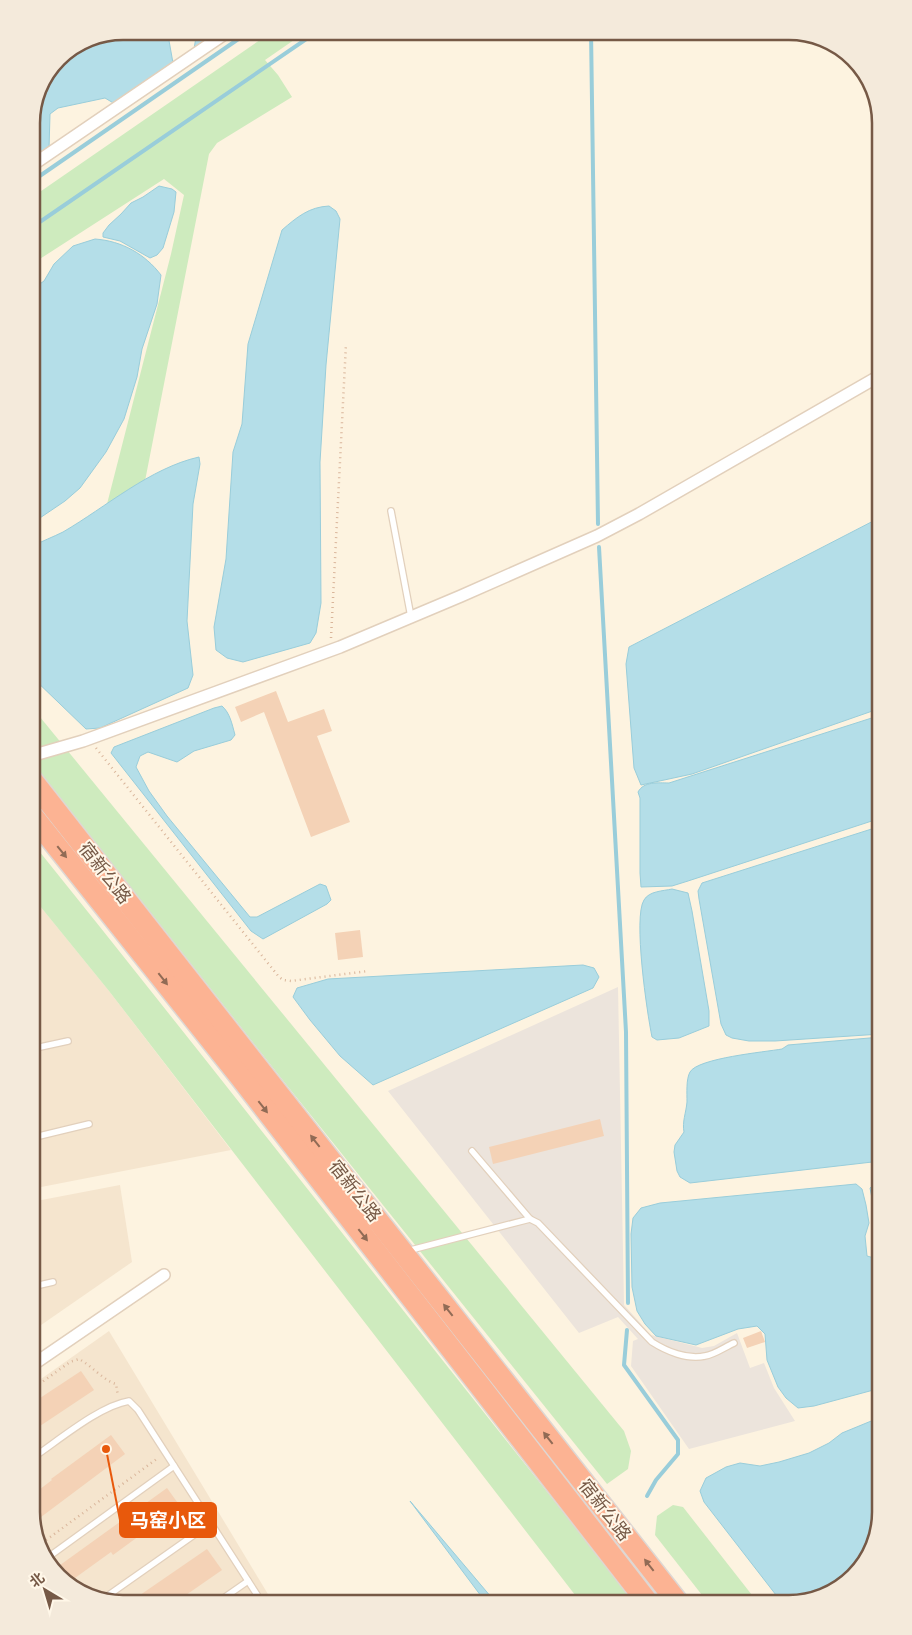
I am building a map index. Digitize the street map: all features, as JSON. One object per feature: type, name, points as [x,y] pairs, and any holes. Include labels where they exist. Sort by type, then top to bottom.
[{"type":"highway","name":"宿新公路","points":[[40,790],[672,1595]]},
{"type":"highway","name":"宿新公路","points":[[40,825],[238,1074],[642,1595]]},
{"type":"street","points":[[40,160],[216,40]]},
{"type":"street","points":[[40,753],[89,739],[331,650],[597,536],[647,510],[872,380]]},
{"type":"street","points":[[40,1360],[164,1275]]},
{"type":"lane","points":[[391,511],[411,617]]},
{"type":"lane","points":[[40,1047],[68,1041]]},
{"type":"lane","points":[[40,1136],[88,1124]]},
{"type":"lane","points":[[472,1151],[530,1219],[538,1223],[652,1342],[666,1350],[688,1356],[705,1356],[734,1343]]},
{"type":"lane","points":[[402,1252],[530,1219]]},
{"type":"lane","points":[[40,1285],[53,1282]]},
{"type":"lane","points":[[40,1453],[103,1409],[129,1401],[138,1410],[257,1595]]},
{"type":"lane","points":[[52,1554],[174,1466]]},
{"type":"lane","points":[[110,1593],[211,1523]]},
{"type":"lane","points":[[228,1595],[248,1581]]},
{"type":"path","points":[[331,650],[346,344]]},
{"type":"path","points":[[89,739],[279,977],[283,980],[290,980],[368,970]]},
{"type":"path","points":[[40,1384],[70,1362],[79,1359],[99,1372],[107,1382],[116,1384],[119,1403]]},
{"type":"path","points":[[45,1541],[166,1453]]},
{"type":"shaded area","points":[[40,906],[109,991],[231,1150],[40,1187]]},
{"type":"shaded area","points":[[618,987],[624,1305],[651,1335],[702,1348],[714,1346],[737,1333],[750,1368],[764,1363],[774,1388],[795,1421],[689,1449],[631,1366],[633,1341],[638,1339],[618,1317],[579,1333],[388,1091]]},
{"type":"shaded area","points":[[120,1185],[132,1262],[40,1326],[40,1200]]},
{"type":"shaded area","points":[[109,1331],[269,1595],[118,1595],[96,1591],[70,1576],[70,1565],[60,1565],[51,1553],[46,1544],[40,1512],[40,1380]]},
{"type":"green space","points":[[260,40],[294,40],[265,60],[278,75],[292,97],[217,143],[209,154],[145,481],[107,504],[171,254],[184,195],[164,179],[40,259],[40,192]]},
{"type":"green space","points":[[40,717],[624,1431],[631,1451],[628,1469],[607,1484],[285,1083],[40,772]]},
{"type":"green space","points":[[40,852],[630,1595],[575,1595],[109,991],[40,906]]},
{"type":"green space","points":[[673,1505],[683,1507],[752,1595],[702,1595],[655,1535],[657,1516]]},
{"type":"water","points":[[123,40],[169,40],[173,63],[115,104],[105,98],[58,108],[50,114],[49,149],[40,155],[40,118],[43,102],[49,86],[68,61],[96,44]]},
{"type":"water","points":[[196,40],[208,40],[194,49]]},
{"type":"water","points":[[159,186],[176,192],[174,212],[163,248],[157,255],[150,258],[120,241],[103,237],[103,233],[109,225],[131,203]]},
{"type":"water","points":[[329,206],[336,211],[340,219],[326,365],[320,462],[321,603],[316,633],[310,643],[243,662],[227,658],[216,650],[214,627],[226,559],[233,452],[242,424],[248,344],[282,230],[304,213],[315,208]]},
{"type":"water","points":[[95,239],[124,246],[148,261],[161,275],[157,304],[142,349],[137,377],[124,419],[106,452],[80,488],[40,518],[40,284],[44,281],[54,264],[73,246]]},
{"type":"water","points":[[199,457],[200,464],[193,504],[187,621],[193,675],[188,688],[100,728],[86,729],[40,685],[40,543],[63,532],[146,479],[181,462]]},
{"type":"water","points":[[872,522],[872,711],[692,774],[641,785],[634,768],[626,664],[629,647]]},
{"type":"water","points":[[222,706],[232,723],[235,735],[231,740],[194,751],[177,762],[148,752],[140,756],[136,767],[149,791],[167,816],[250,917],[257,917],[320,884],[326,886],[331,900],[327,904],[263,939],[251,931],[111,753],[114,747]]},
{"type":"water","points":[[872,718],[872,821],[672,886],[641,887],[640,798],[638,792],[648,784],[669,783]]},
{"type":"water","points":[[872,829],[872,1035],[775,1041],[749,1041],[726,1035],[721,1024],[699,899],[698,891],[702,883]]},
{"type":"water","points":[[672,889],[688,893],[709,1011],[709,1026],[679,1038],[657,1040],[652,1037],[644,988],[640,944],[641,910],[646,897],[656,892]]},
{"type":"water","points":[[583,965],[594,968],[599,977],[593,988],[373,1085],[340,1056],[293,997],[297,988],[328,979]]},
{"type":"water","points":[[872,1038],[872,1162],[690,1183],[680,1177],[677,1171],[674,1152],[675,1145],[684,1132],[683,1125],[690,1072],[696,1067],[718,1059],[782,1049],[788,1045]]},
{"type":"water","points":[[856,1184],[862,1189],[869,1223],[865,1236],[867,1256],[872,1257],[872,1390],[814,1406],[798,1408],[786,1398],[778,1387],[767,1360],[765,1334],[757,1326],[738,1329],[696,1345],[656,1336],[637,1311],[632,1287],[631,1234],[633,1218],[641,1208],[660,1203]]},
{"type":"water","points":[[872,1421],[872,1512],[868,1539],[851,1567],[830,1584],[821,1589],[805,1593],[776,1595],[704,1502],[700,1491],[706,1478],[726,1467],[740,1463],[760,1466],[779,1462],[809,1453],[829,1443],[842,1433]]},
{"type":"water","points":[[410,1501],[489,1595],[480,1595]]},
{"type":"building","points":[[276,691],[288,722],[324,709],[332,731],[317,736],[350,822],[311,837],[264,712],[241,722],[235,707]]},
{"type":"building","points":[[360,930],[363,957],[338,960],[335,933]]},
{"type":"building","points":[[600,1119],[604,1136],[493,1164],[489,1147]]},
{"type":"building","points":[[761,1331],[765,1342],[747,1348],[743,1338]]},
{"type":"building","points":[[81,1371],[94,1390],[40,1426],[40,1398]]},
{"type":"building","points":[[111,1435],[125,1454],[41,1517],[40,1489]]},
{"type":"building","points":[[167,1488],[180,1506],[113,1555],[111,1552],[74,1579],[70,1576],[70,1565],[60,1565]]},
{"type":"building","points":[[207,1549],[222,1570],[186,1595],[140,1595]]},
{"type":"waterway","points":[[40,176],[237,40]]},
{"type":"waterway","points":[[40,222],[305,40]]},
{"type":"waterway","points":[[591,40],[598,524]]},
{"type":"waterway","points":[[599,547],[626,1032],[628,1303]]},
{"type":"waterway","points":[[627,1330],[624,1365],[678,1440],[678,1454],[656,1480],[647,1496]]},
{"type":"place","name":"马窑小区","points":[[106,1449]]}]
